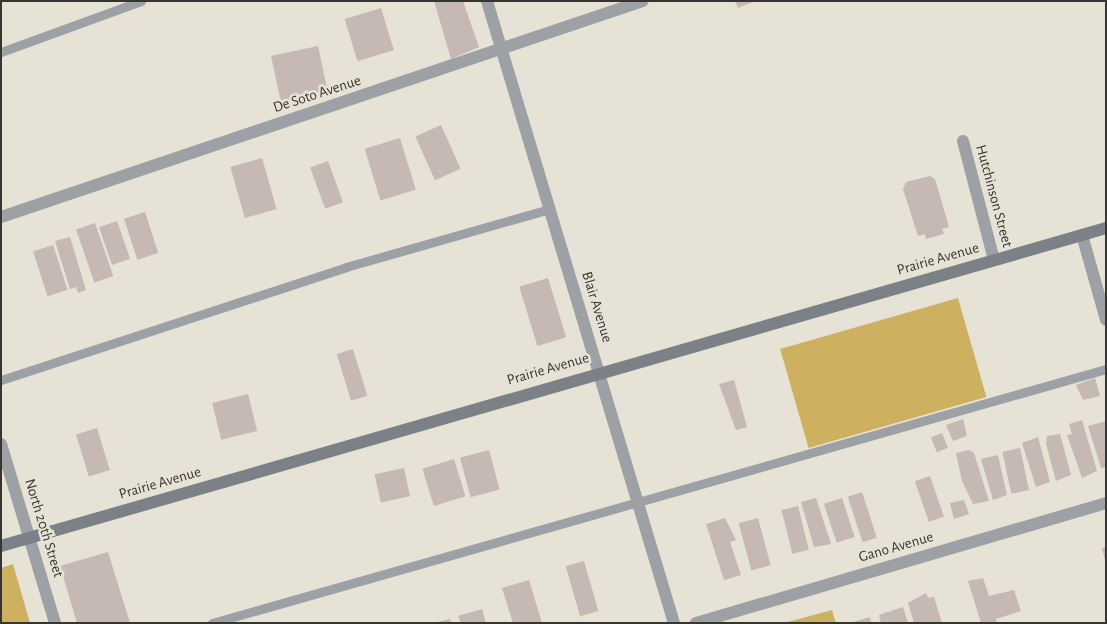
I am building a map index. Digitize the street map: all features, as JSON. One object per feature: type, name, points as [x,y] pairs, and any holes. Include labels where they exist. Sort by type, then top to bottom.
[{"type":"street","name":"Blair Avenue","points":[[487,1],[674,623]]},
{"type":"street","name":"De Soto Avenue","points":[[1,217],[643,1]]},
{"type":"street","name":"Hutchinson Street","points":[[963,141],[994,260]]},
{"type":"street","name":"Prairie Avenue","points":[[1,546],[600,372],[1106,228]]},
{"type":"street","points":[[1082,235],[1106,320]]},
{"type":"street","name":"North 20th Street","points":[[1,444],[55,623]]},
{"type":"street","name":"Gano Avenue","points":[[696,623],[1106,503]]},
{"type":"lane","points":[[1,52],[141,1]]},
{"type":"lane","points":[[1,380],[346,268],[550,210]]},
{"type":"lane","points":[[212,623],[638,500],[1106,369]]},
{"type":"shaded area","points":[[958,298],[986,397],[809,448],[780,349]]},
{"type":"shaded area","points":[[13,564],[30,623],[1,623],[1,568]]},
{"type":"shaded area","points":[[832,610],[836,623],[784,623]]},
{"type":"building","points":[[434,1],[463,1],[479,47],[451,59]]},
{"type":"building","points":[[735,1],[755,1],[738,8]]},
{"type":"building","points":[[381,8],[394,50],[358,61],[345,19]]},
{"type":"building","points":[[318,46],[328,92],[281,102],[271,56]]},
{"type":"building","points":[[441,125],[461,169],[435,180],[415,136]]},
{"type":"building","points":[[400,138],[416,190],[380,200],[365,149]]},
{"type":"building","points":[[262,158],[277,209],[245,218],[230,167]]},
{"type":"building","points":[[328,161],[343,202],[325,209],[310,167]]},
{"type":"building","points":[[930,176],[935,179],[949,227],[942,229],[944,234],[926,239],[925,234],[918,236],[903,189],[906,182]]},
{"type":"building","points":[[145,212],[158,253],[137,260],[124,219]]},
{"type":"building","points":[[117,221],[130,259],[112,265],[99,227]]},
{"type":"building","points":[[95,223],[113,276],[94,282],[76,230]]},
{"type":"building","points":[[70,237],[86,290],[78,293],[76,287],[70,289],[55,241]]},
{"type":"building","points":[[53,245],[68,290],[48,296],[33,251]]},
{"type":"building","points":[[548,278],[566,337],[537,346],[519,287]]},
{"type":"building","points":[[353,349],[367,396],[351,401],[337,354]]},
{"type":"building","points":[[1095,378],[1100,396],[1083,400],[1076,385]]},
{"type":"building","points":[[734,380],[747,427],[736,430],[719,384]]},
{"type":"building","points":[[248,394],[257,431],[221,440],[212,403]]},
{"type":"building","points":[[963,419],[967,436],[953,441],[946,425]]},
{"type":"building","points":[[1082,420],[1097,471],[1082,478],[1067,435],[1072,434],[1069,424]]},
{"type":"building","points":[[1106,421],[1106,467],[1101,468],[1088,426]]},
{"type":"building","points":[[97,428],[110,470],[89,477],[76,434]]},
{"type":"building","points":[[942,433],[948,448],[937,452],[931,437]]},
{"type":"building","points":[[1060,434],[1071,475],[1056,481],[1046,444],[1047,436]]},
{"type":"building","points":[[1038,437],[1050,482],[1036,487],[1022,443]]},
{"type":"building","points":[[1020,448],[1029,490],[1011,494],[1002,452]]},
{"type":"building","points":[[489,450],[500,490],[471,497],[460,458]]},
{"type":"building","points":[[969,450],[974,453],[989,501],[973,504],[962,481],[956,453]]},
{"type":"building","points":[[998,455],[1007,495],[993,500],[981,459]]},
{"type":"building","points":[[454,459],[465,496],[434,506],[422,469]]},
{"type":"building","points":[[404,468],[410,496],[381,503],[375,474]]},
{"type":"building","points":[[930,476],[944,517],[929,522],[915,481]]},
{"type":"building","points":[[862,492],[877,538],[863,542],[848,497]]},
{"type":"building","points":[[816,498],[831,544],[814,547],[801,502]]},
{"type":"building","points":[[842,498],[855,537],[837,543],[824,504]]},
{"type":"building","points":[[964,500],[969,514],[954,519],[950,503]]},
{"type":"building","points":[[798,506],[809,550],[792,554],[782,510]]},
{"type":"building","points":[[725,518],[736,540],[730,542],[741,575],[724,580],[706,524]]},
{"type":"building","points":[[758,518],[771,565],[751,571],[739,523]]},
{"type":"building","points":[[1106,547],[1106,559],[1105,560],[1102,548]]},
{"type":"building","points":[[108,552],[130,623],[77,623],[60,566]]},
{"type":"building","points":[[584,561],[598,611],[580,616],[566,566]]},
{"type":"building","points":[[983,578],[989,596],[1014,590],[1021,611],[996,619],[997,623],[981,623],[968,581]]},
{"type":"building","points":[[529,580],[542,623],[513,623],[502,588]]},
{"type":"building","points":[[926,593],[928,598],[934,597],[942,623],[914,623],[908,603]]},
{"type":"building","points":[[903,607],[908,623],[881,623],[879,615]]},
{"type":"building","points":[[482,609],[486,623],[461,623],[458,616]]},
{"type":"building","points":[[870,617],[871,623],[853,623],[853,622]]},
{"type":"building","points":[[450,619],[451,623],[438,623],[438,622]]}]
